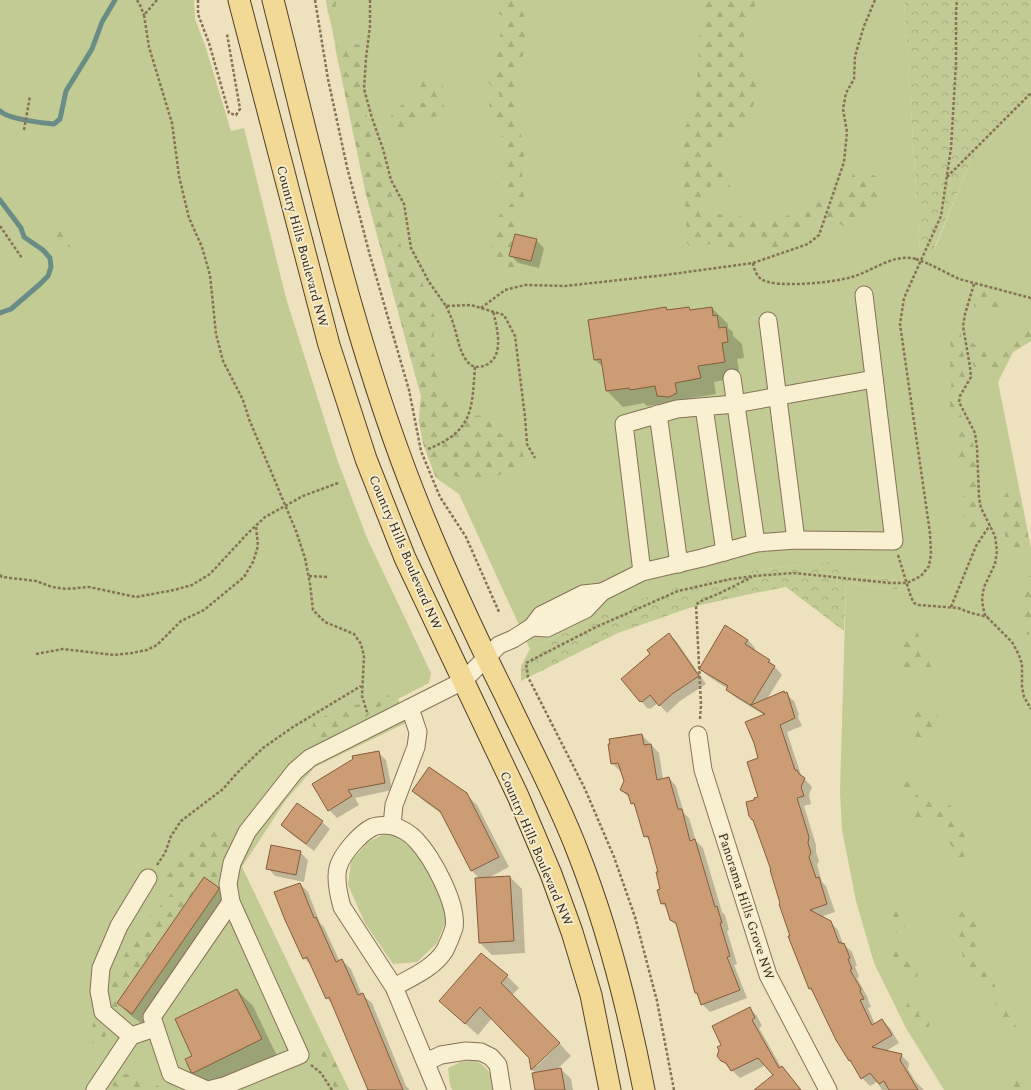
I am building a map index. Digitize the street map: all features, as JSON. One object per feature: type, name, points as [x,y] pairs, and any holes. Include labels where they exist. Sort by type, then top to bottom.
[{"type":"main road","name":"Country Hills Boulevard NW","points":[[239,0],[327,338],[366,459],[405,558],[521,803],[551,874],[591,995],[610,1090]]},
{"type":"main road","points":[[273,0],[321,192],[359,332],[382,408],[423,517],[460,602],[557,803],[577,849],[597,903],[619,975],[644,1090]]},
{"type":"street","points":[[231,902],[152,1017],[171,1074],[207,1090],[224,1086],[300,1055],[231,902],[228,884],[232,863],[247,832],[295,771],[310,758],[463,680],[487,659],[499,645],[514,639],[532,627],[541,615],[582,594],[602,592],[642,572],[679,564],[756,543],[796,540],[894,541],[864,295]]},
{"type":"street","points":[[768,321],[796,540]]},
{"type":"street","points":[[732,378],[756,543]]},
{"type":"street","points":[[642,572],[624,424],[677,409],[735,404],[874,379]]},
{"type":"street","points":[[704,407],[725,552]]},
{"type":"street","points":[[658,414],[679,564]]},
{"type":"street","points":[[392,826],[394,805],[416,747],[418,732],[410,708]]},
{"type":"street","name":"Panorama Hills Grove NW","points":[[698,735],[703,770],[768,975],[828,1090]]},
{"type":"street","points":[[394,987],[429,968],[445,950],[454,927],[452,906],[437,868],[416,839],[401,829],[392,826],[373,827],[359,837],[347,851],[338,868],[338,895],[342,907],[394,987],[437,1090]]},
{"type":"street","points":[[131,1036],[103,1012],[99,991],[101,968],[119,926],[148,878]]},
{"type":"street","points":[[95,1090],[131,1036],[155,1028]]},
{"type":"street","points":[[426,1062],[441,1055],[466,1051],[481,1052],[491,1057],[498,1065],[502,1090]]},
{"type":"path","points":[[137,0],[144,15],[149,47],[172,122],[179,176],[189,218],[202,247],[210,275],[216,334],[223,361],[243,400],[271,475],[296,531],[309,576],[313,610],[325,622],[354,634],[361,644],[364,656],[362,696],[366,711],[373,725]]},
{"type":"path","points":[[144,15],[157,0]]},
{"type":"path","points":[[198,0],[198,14],[209,43],[229,113],[236,115],[240,109],[227,31]]},
{"type":"path","points":[[315,0],[328,79],[348,168],[369,252],[409,390],[421,451],[440,497],[466,537],[499,612]]},
{"type":"path","points":[[370,0],[370,26],[364,89],[372,118],[383,149],[391,180],[404,204],[411,248],[429,282],[446,306],[454,325],[460,346],[471,365],[482,367],[490,363],[497,354],[498,342],[493,311]]},
{"type":"path","points":[[481,308],[505,290],[525,284],[566,286],[753,263],[808,244],[819,234],[844,162],[847,132],[843,109],[846,93],[854,79],[855,56],[864,26],[875,0]]},
{"type":"path","points":[[674,1090],[657,1001],[633,911],[614,857],[585,789],[528,677],[526,663],[590,630],[678,590],[754,576],[794,573],[890,583],[907,583],[921,576],[929,566],[931,554],[930,532],[900,324],[904,298],[941,216],[951,148],[956,63],[957,0]]},
{"type":"path","points":[[947,177],[1031,93]]},
{"type":"path","points":[[24,130],[30,96]]},
{"type":"path","points":[[0,226],[22,258]]},
{"type":"path","points":[[753,263],[754,271],[762,279],[775,283],[791,284],[852,277],[896,259],[909,257],[929,264],[959,279],[1031,298]]},
{"type":"path","points":[[974,284],[963,326],[971,377],[960,396],[960,402],[975,433],[981,508],[995,536],[997,551],[996,564],[984,587],[982,598],[983,607],[988,618],[1012,642],[1019,655],[1022,664],[1022,687],[1024,696],[1031,709]]},
{"type":"path","points":[[446,306],[471,305],[504,315],[515,336],[527,444],[535,458]]},
{"type":"path","points":[[428,449],[450,439],[468,418],[473,397],[475,366]]},
{"type":"path","points":[[0,577],[36,581],[52,587],[66,588],[89,586],[136,596],[168,592],[192,585],[210,574],[265,517],[303,496],[338,483]]},
{"type":"path","points":[[36,654],[63,650],[114,655],[146,650],[157,645],[181,621],[204,610],[244,577],[253,562],[258,546],[256,525]]},
{"type":"path","points":[[952,607],[976,546],[990,525]]},
{"type":"path","points":[[894,541],[914,603],[919,605],[958,608],[988,618]]},
{"type":"path","points":[[309,576],[329,577]]},
{"type":"path","points":[[698,735],[701,705],[696,605],[699,602],[754,576]]},
{"type":"path","points":[[148,878],[165,853],[171,836],[181,821],[223,789],[263,748],[293,727],[362,685]]},
{"type":"path","points":[[300,1055],[321,1073],[332,1090]]},
{"type":"green space","points":[[0,0],[194,0],[195,19],[205,45],[231,131],[244,128],[286,298],[337,459],[367,538],[431,673],[429,683],[398,699],[408,722],[315,767],[286,800],[242,867],[349,1090],[0,1090]]},
{"type":"green space","points":[[326,0],[904,0],[920,251],[935,248],[971,160],[1031,98],[1031,341],[1013,352],[998,382],[1031,548],[1031,1090],[944,1090],[906,1028],[874,963],[856,901],[842,830],[840,792],[846,582],[903,590],[898,580],[844,574],[844,563],[797,565],[733,573],[607,613],[530,649],[459,494],[436,478],[423,443],[419,421],[421,396],[366,194]]},
{"type":"green space","points":[[326,0],[337,0],[334,13],[328,14]]},
{"type":"green space","points":[[501,0],[518,0],[518,4],[524,15],[525,47],[515,87],[521,136],[529,146],[521,161],[524,196],[510,255],[527,261],[531,267],[511,273],[504,272],[499,269],[492,257],[491,250],[492,234],[495,222],[513,201],[508,190],[501,187],[506,150],[501,140],[503,130],[496,119],[497,113],[491,109],[489,105],[490,102],[500,96],[488,82],[496,74],[491,69],[495,54],[492,47],[499,41],[503,16],[499,14],[491,16],[485,14],[482,8],[501,6]]},
{"type":"green space","points":[[702,0],[759,0],[747,17],[742,53],[763,89],[739,129],[725,144],[712,148],[709,154],[713,165],[728,173],[730,188],[723,193],[712,185],[701,195],[701,204],[718,214],[738,216],[766,222],[775,221],[785,217],[809,201],[823,203],[838,202],[840,195],[856,170],[876,176],[880,188],[879,204],[870,213],[846,228],[831,218],[815,219],[784,246],[767,253],[759,248],[762,236],[756,233],[749,233],[743,239],[738,250],[728,253],[726,245],[721,244],[689,246],[687,243],[682,131],[695,113]]},
{"type":"green space","points":[[904,0],[1031,0],[1031,98],[971,160],[931,256],[920,251]]},
{"type":"green space","points":[[343,44],[357,44],[363,46],[361,78],[362,97],[366,114],[391,190],[405,264],[417,273],[423,283],[425,298],[436,319],[432,348],[440,374],[439,395],[435,398],[436,400],[445,400],[465,415],[487,416],[498,431],[522,446],[524,463],[522,465],[484,482],[466,480],[449,474],[436,478],[423,443],[419,421],[421,396],[366,194],[335,47]]},
{"type":"green space","points":[[430,77],[438,79],[443,84],[444,114],[429,117],[396,137],[392,132],[391,116],[409,97],[426,104],[427,98],[418,93],[423,81]]},
{"type":"green space","points":[[61,224],[66,228],[72,255],[67,260],[60,249],[58,239],[57,226]]},
{"type":"green space","points":[[978,291],[987,291],[999,296],[1005,307],[999,310],[976,309],[974,305]]},
{"type":"green space","points":[[1031,322],[1031,341],[1013,352],[998,381],[985,370],[977,371],[974,368],[969,343],[972,342],[985,350],[1000,352],[1016,335],[1023,323]]},
{"type":"green space","points":[[961,328],[961,343],[968,374],[954,395],[956,404],[972,439],[977,475],[976,534],[972,541],[964,535],[965,476],[958,455],[963,444],[950,418],[950,393],[952,380],[950,367],[951,348],[948,336],[950,329]]},
{"type":"green space","points":[[1011,488],[1019,490],[1031,550],[1011,551],[1006,541],[1005,528],[1000,507],[1002,499]]},
{"type":"green space","points":[[830,562],[844,563],[844,574],[898,580],[904,590],[846,582],[844,631],[786,587],[692,607],[618,633],[521,681],[521,666],[530,649],[640,599],[733,573]]},
{"type":"green space","points":[[1031,576],[1031,635],[1027,634],[1024,627],[1023,617],[1026,606],[1021,599],[1020,593],[1024,578]]},
{"type":"green space","points":[[913,631],[917,631],[932,670],[907,674],[898,672],[896,669],[896,663],[909,660],[906,651],[898,651],[896,646]]},
{"type":"green space","points":[[389,695],[388,703],[376,708],[366,717],[320,740],[313,734],[313,723],[332,712],[347,709],[374,697]]},
{"type":"green space","points":[[934,707],[937,710],[940,730],[938,734],[920,739],[914,736],[909,721],[918,711]]},
{"type":"green space","points":[[907,776],[913,777],[916,781],[916,794],[923,801],[948,804],[957,811],[967,844],[962,871],[957,873],[955,849],[949,842],[948,831],[939,831],[935,826],[936,819],[924,817],[920,820],[915,818],[912,808],[903,795],[904,779]]},
{"type":"green space","points":[[218,829],[229,847],[222,869],[223,881],[220,888],[204,877],[117,1003],[120,1012],[103,1040],[96,1044],[88,1040],[103,991],[143,924],[174,891],[168,884],[167,876],[207,831]]},
{"type":"green space","points":[[388,832],[408,841],[441,891],[448,915],[437,943],[417,962],[393,964],[365,923],[348,885],[351,861],[368,842]]},
{"type":"green space","points":[[959,897],[967,900],[977,924],[975,957],[989,974],[999,993],[1009,1006],[1020,1038],[1019,1042],[1014,1042],[1010,1039],[1000,1010],[981,980],[963,958],[954,907],[956,899]]},
{"type":"green space","points":[[892,908],[897,910],[905,925],[902,931],[896,933],[886,920],[886,914]]},
{"type":"green space","points":[[892,945],[901,945],[910,952],[918,975],[914,979],[907,980],[901,975],[895,958],[890,957],[888,952]]},
{"type":"green space","points":[[910,999],[918,1002],[922,1009],[918,1014],[929,1022],[930,1031],[917,1029],[906,1021],[906,1007]]},
{"type":"green space","points":[[328,1048],[349,1090],[310,1090],[334,1087],[320,1052]]},
{"type":"green space","points":[[475,1060],[489,1072],[495,1090],[452,1090],[448,1068],[461,1062]]},
{"type":"green space","points":[[110,1073],[134,1075],[167,1090],[140,1090],[106,1085]]},
{"type":"green space","points":[[1014,1074],[1020,1076],[1024,1090],[1004,1090]]},
{"type":"building","points":[[515,234],[537,239],[531,261],[509,256]]},
{"type":"building","points":[[666,307],[667,310],[689,307],[690,310],[712,307],[713,316],[717,315],[719,328],[726,327],[728,342],[722,343],[725,362],[698,366],[701,378],[675,383],[677,393],[669,397],[657,396],[655,386],[630,390],[629,388],[606,391],[601,359],[594,360],[588,320]]},
{"type":"building","points":[[725,625],[748,640],[745,644],[770,660],[768,662],[775,666],[751,705],[784,691],[785,693],[787,692],[795,718],[780,725],[795,770],[797,770],[799,774],[805,778],[801,787],[804,796],[797,798],[809,837],[808,843],[811,853],[809,857],[816,878],[819,877],[827,904],[810,910],[831,921],[839,943],[844,943],[850,958],[848,959],[852,969],[850,970],[861,989],[860,991],[864,999],[860,1000],[872,1025],[882,1019],[892,1035],[872,1047],[902,1054],[900,1060],[918,1090],[889,1090],[884,1081],[879,1084],[870,1073],[861,1079],[836,1040],[811,988],[809,989],[788,936],[790,936],[779,904],[780,903],[771,870],[753,820],[749,816],[746,802],[754,800],[754,798],[758,797],[747,762],[758,758],[754,743],[745,722],[765,714],[726,690],[728,686],[699,669]]},
{"type":"building","points":[[669,633],[699,676],[672,694],[659,706],[650,695],[640,702],[621,679],[650,654],[647,650]]},
{"type":"building","points":[[642,734],[644,745],[651,744],[657,780],[669,777],[678,809],[682,809],[690,841],[695,839],[715,907],[717,906],[722,923],[720,923],[730,956],[727,957],[740,990],[701,1005],[697,993],[695,993],[676,923],[670,920],[665,903],[661,904],[657,890],[660,889],[656,872],[658,872],[648,836],[644,837],[634,803],[631,804],[628,794],[620,790],[624,781],[618,763],[611,764],[608,744],[610,744],[609,739]]},
{"type":"building","points":[[379,751],[385,783],[348,790],[352,796],[328,811],[312,784],[353,759],[352,756]]},
{"type":"building","points":[[429,767],[467,793],[499,857],[471,871],[440,811],[412,791]]},
{"type":"building","points":[[297,803],[323,821],[306,844],[281,825]]},
{"type":"building","points":[[271,845],[301,851],[296,875],[266,869]]},
{"type":"building","points":[[510,876],[514,941],[479,943],[475,878]]},
{"type":"building","points":[[204,877],[219,889],[132,1014],[117,1003]]},
{"type":"building","points":[[300,883],[314,918],[316,917],[336,962],[342,959],[358,995],[363,993],[403,1090],[368,1090],[329,997],[326,999],[307,957],[303,959],[274,892]]},
{"type":"building","points":[[481,953],[508,975],[501,983],[560,1043],[531,1070],[529,1058],[480,1007],[465,1024],[439,1001]]},
{"type":"building","points":[[237,989],[262,1039],[193,1073],[191,1072],[185,1059],[192,1056],[175,1019]]},
{"type":"building","points":[[750,1007],[755,1018],[752,1020],[779,1068],[782,1066],[801,1090],[754,1090],[773,1075],[758,1058],[731,1071],[726,1063],[721,1061],[717,1056],[719,1050],[717,1047],[721,1045],[712,1026]]},
{"type":"building","points":[[561,1068],[565,1090],[535,1090],[532,1073]]},
{"type":"waterway","points":[[0,111],[10,116],[42,123],[54,124],[60,119],[66,91],[92,49],[102,22],[115,0]]},
{"type":"waterway","points":[[0,200],[21,228],[24,237],[43,250],[50,258],[51,267],[48,276],[40,284],[11,309],[0,313]]}]
